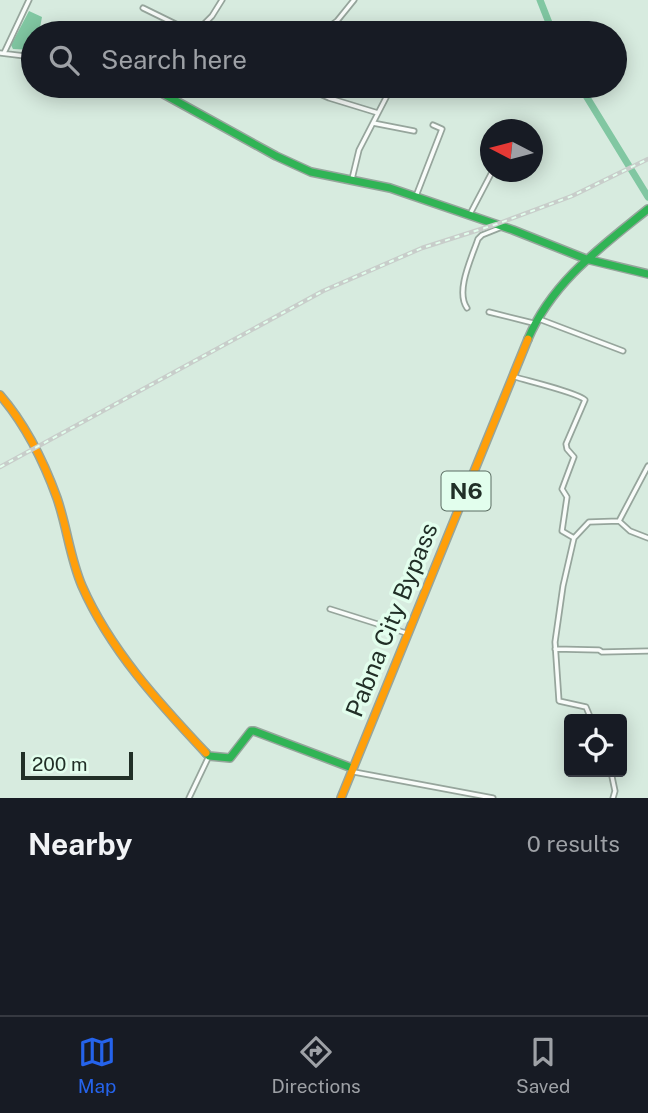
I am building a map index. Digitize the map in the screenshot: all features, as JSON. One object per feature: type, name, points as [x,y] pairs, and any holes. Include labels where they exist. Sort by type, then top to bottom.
[{"type":"main road","points":[[171,98],[276,156],[312,172],[390,188],[504,226],[586,259],[648,274]]},
{"type":"main road","name":"Pabna City Bypass","points":[[341,798],[536,321],[572,272],[648,209]]},
{"type":"main road","points":[[0,395],[13,410],[35,448],[57,499],[82,586],[106,629],[150,694],[209,756],[230,758],[252,731],[352,770]]},
{"type":"street","points":[[21,55],[2,53],[29,0]]},
{"type":"street","points":[[207,21],[222,0]]},
{"type":"street","points":[[337,21],[354,0]]},
{"type":"street","points":[[143,8],[170,21]]},
{"type":"street","points":[[329,98],[378,113]]},
{"type":"street","points":[[352,181],[359,150],[386,98]]},
{"type":"street","points":[[373,123],[414,131]]},
{"type":"street","points":[[416,197],[442,130],[433,125]]},
{"type":"street","points":[[470,214],[487,182]]},
{"type":"street","points":[[467,308],[463,301],[463,291],[478,239],[482,234],[504,226]]},
{"type":"street","points":[[489,312],[536,321],[623,351]]},
{"type":"street","points":[[513,376],[584,398],[585,403],[566,444],[574,457],[562,489],[567,497],[562,531],[574,538]]},
{"type":"street","points":[[619,521],[648,466]]},
{"type":"street","points":[[590,714],[586,707],[559,701],[555,649],[563,586],[574,538],[589,522],[619,521],[633,533],[648,538]]},
{"type":"street","points":[[330,609],[408,634]]},
{"type":"street","points":[[555,649],[648,651]]},
{"type":"street","points":[[189,798],[209,756]]},
{"type":"street","points":[[352,770],[493,798]]},
{"type":"street","points":[[612,777],[615,792],[613,798]]},
{"type":"shaded area","points":[[29,11],[42,17],[41,21],[24,21]]},
{"type":"shaded area","points":[[21,26],[21,49],[13,49],[11,45]]},
{"type":"waterway","points":[[540,0],[548,21]]},
{"type":"waterway","points":[[587,98],[648,197]]},
{"type":"railway","points":[[0,467],[323,291],[422,248],[572,196],[648,159]]},
{"type":"traffic: fast","points":[[171,98],[276,156],[311,172],[390,188],[513,230],[586,259],[648,274]]},
{"type":"traffic: fast","points":[[528,339],[550,300],[564,283],[596,252],[648,209]]},
{"type":"traffic: fast","points":[[206,753],[209,756],[230,758],[251,731],[254,731],[352,768]]},
{"type":"traffic: slow","points":[[341,798],[528,339]]},
{"type":"traffic: slow","points":[[0,395],[26,431],[46,471],[57,498],[78,575],[93,610],[137,675],[206,753]]}]
